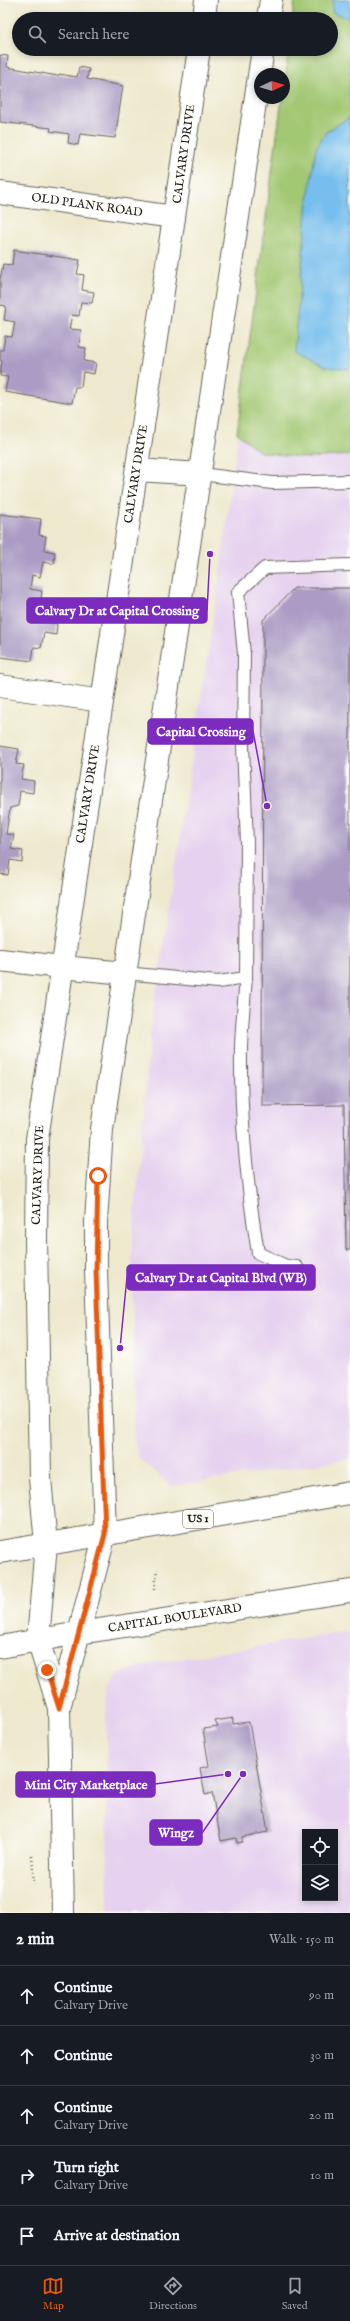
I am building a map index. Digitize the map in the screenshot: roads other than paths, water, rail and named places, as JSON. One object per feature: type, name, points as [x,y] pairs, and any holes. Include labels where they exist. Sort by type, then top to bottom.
[{"type":"main road","points":[[205,12],[206,0]]},
{"type":"main road","points":[[269,12],[271,0]]},
{"type":"main road","name":"CALVARY DRIVE","points":[[38,1640],[46,1544],[40,1478],[36,1238],[37,1139],[198,56]]},
{"type":"main road","points":[[63,1913],[59,1708],[105,1534],[96,1222],[102,1129],[201,474],[262,56]]},
{"type":"main road","name":"OLD PLANK ROAD","points":[[0,193],[174,217]]},
{"type":"main road","points":[[137,470],[201,474]]},
{"type":"main road","points":[[0,686],[102,701]]},
{"type":"main road","points":[[0,960],[125,973]]},
{"type":"main road","name":"US 1","points":[[0,1552],[350,1493]]},
{"type":"main road","name":"CAPITAL BOULEVARD","points":[[0,1647],[78,1633],[350,1591]]},
{"type":"main road","points":[[38,1640],[59,1708]]},
{"type":"lane","points":[[201,474],[272,483],[350,481]]},
{"type":"lane","points":[[298,1267],[286,1266],[258,1253],[251,1213],[244,1119],[241,1046],[246,978],[247,843],[243,746],[244,654],[238,592],[265,568],[350,565]]},
{"type":"lane","points":[[125,973],[218,982],[246,978]]},
{"type":"water","points":[[333,0],[350,0],[350,19],[338,14],[338,12],[332,12]]},
{"type":"water","points":[[350,117],[350,369],[326,367],[294,351],[308,200],[316,148],[326,132]]},
{"type":"place","name":"Calvary Dr at Capital Crossing","points":[[210,554]]},
{"type":"place","name":"Capital Crossing","points":[[267,806]]},
{"type":"place","name":"Calvary Dr at Capital Blvd (WB)","points":[[120,1348]]},
{"type":"place","name":"Mini City Marketplace","points":[[228,1774]]},
{"type":"place","name":"Wingz","points":[[243,1774]]}]
